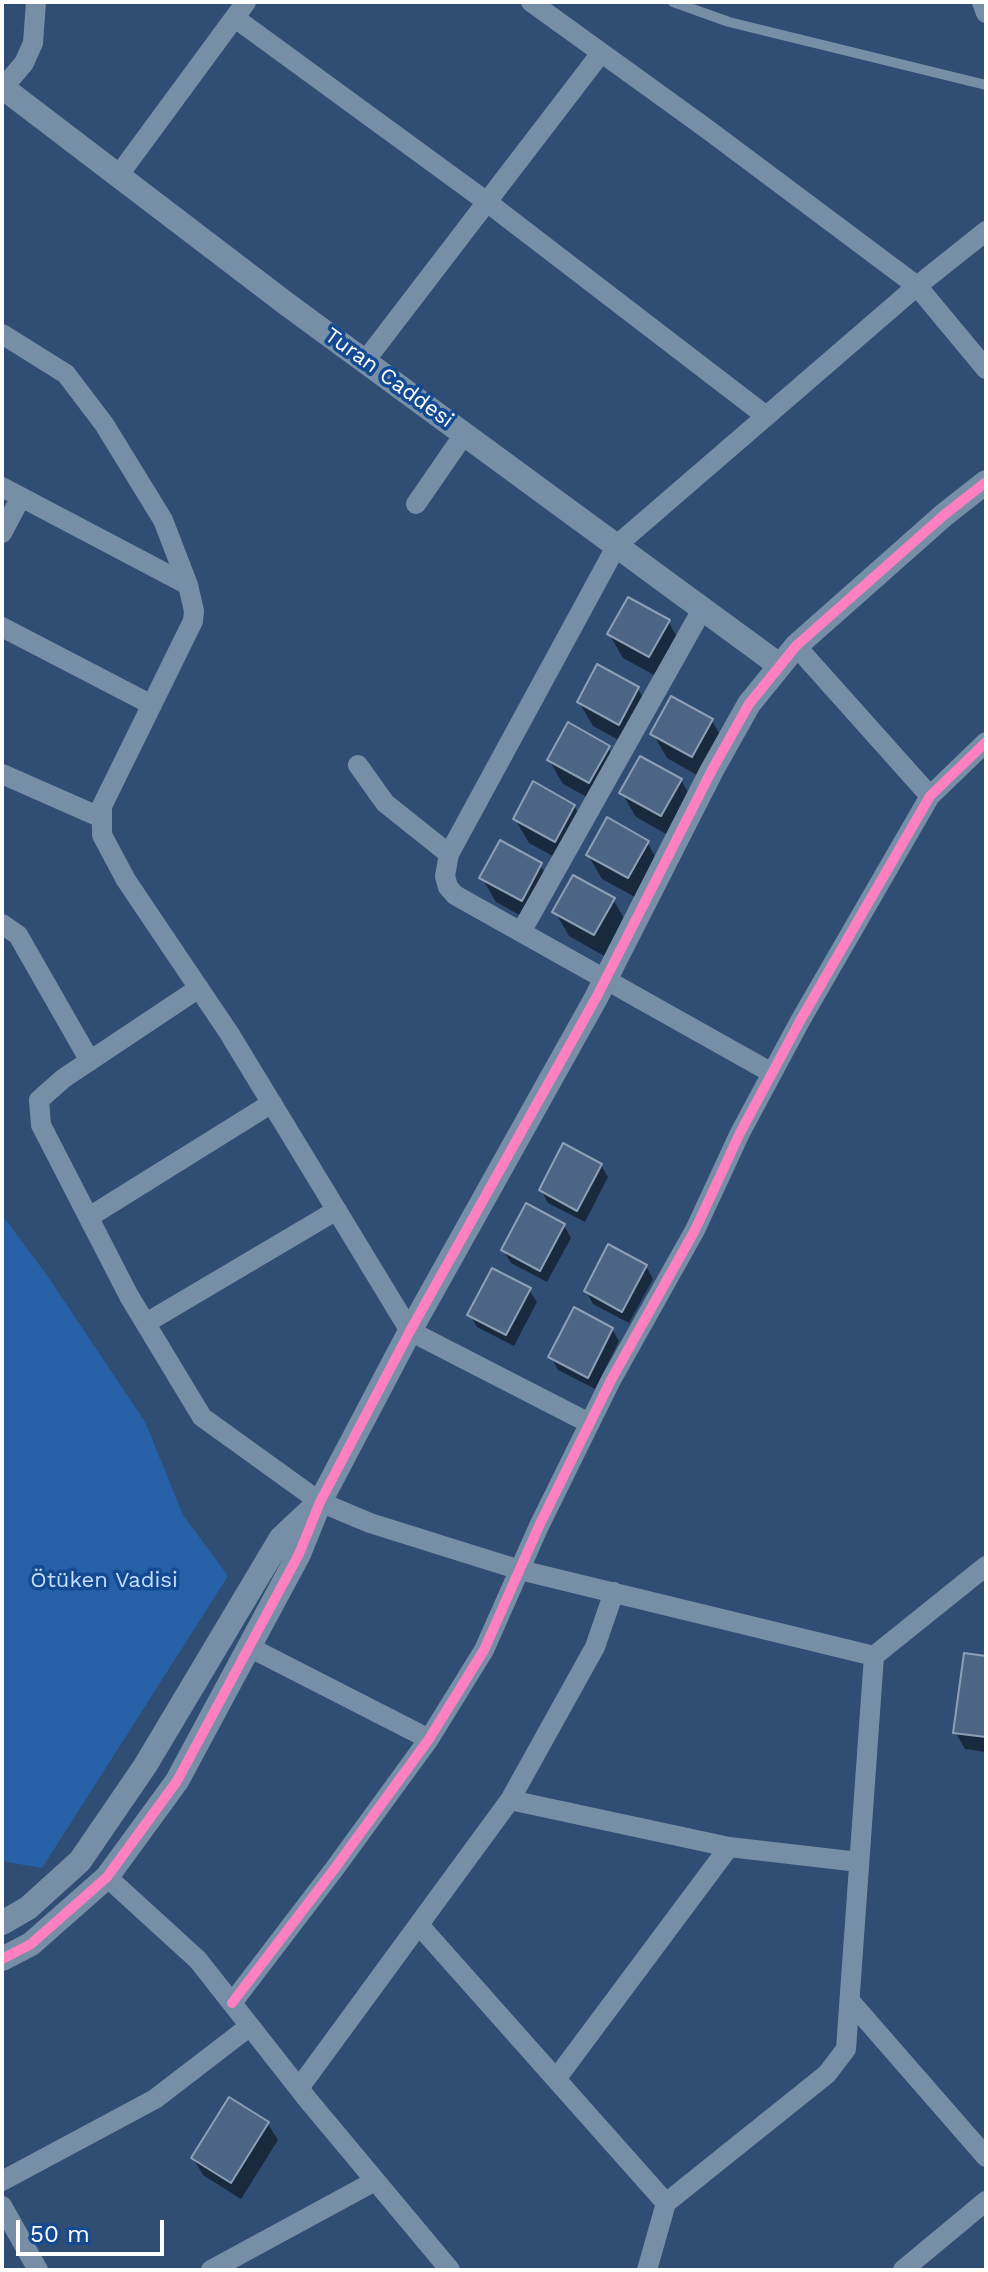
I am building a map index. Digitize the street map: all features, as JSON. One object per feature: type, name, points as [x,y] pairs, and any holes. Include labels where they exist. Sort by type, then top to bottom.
[{"type":"street","points":[[3,88],[24,63],[33,43],[36,2]]},
{"type":"street","points":[[531,2],[917,286],[986,369]]},
{"type":"street","points":[[982,2],[986,13]]},
{"type":"street","points":[[118,176],[241,10],[766,416]]},
{"type":"street","points":[[365,361],[601,53]]},
{"type":"street","name":"Turan Caddesi","points":[[3,88],[365,361],[779,665]]},
{"type":"street","points":[[772,1073],[455,895],[448,887],[445,876],[449,854],[617,545],[917,286],[986,231]]},
{"type":"street","points":[[2,334],[66,374],[104,424],[163,520],[188,585],[194,611],[193,621],[102,806],[102,835],[126,880],[272,1103],[410,1331],[589,1423]]},
{"type":"street","points":[[416,504],[465,433]]},
{"type":"street","points":[[2,1959],[39,1938],[107,1877],[177,1781],[299,1554],[320,1502],[410,1331],[605,979],[749,704],[796,646],[944,515],[986,482]]},
{"type":"street","points":[[2,487],[188,585]]},
{"type":"street","points":[[2,533],[21,497]]},
{"type":"street","points":[[521,932],[703,608]]},
{"type":"street","points":[[2,627],[152,705]]},
{"type":"street","points":[[796,646],[930,796]]},
{"type":"street","points":[[232,2003],[429,1739],[484,1650],[589,1423],[695,1230],[740,1133],[800,1021],[930,796],[986,742]]},
{"type":"street","points":[[358,765],[385,803],[449,854]]},
{"type":"street","points":[[2,774],[102,818]]},
{"type":"street","points":[[2,924],[18,935],[90,1061]]},
{"type":"street","points":[[199,988],[64,1078],[39,1100],[41,1125],[129,1296],[202,1417],[320,1502],[370,1523],[520,1570],[874,1656]]},
{"type":"street","points":[[89,1217],[272,1103]]},
{"type":"street","points":[[146,1323],[337,1210]]},
{"type":"street","points":[[2,1923],[28,1908],[80,1861],[145,1766],[281,1538],[320,1502]]},
{"type":"street","points":[[647,2270],[666,2203],[827,2074],[846,2049],[874,1656],[986,1566]]},
{"type":"street","points":[[299,2088],[510,1800],[595,1647],[614,1592]]},
{"type":"street","points":[[249,1647],[429,1739]]},
{"type":"street","points":[[510,1800],[729,1847],[859,1862]]},
{"type":"street","points":[[556,2079],[729,1847]]},
{"type":"street","points":[[107,1877],[198,1960],[450,2270]]},
{"type":"street","points":[[419,1925],[666,2203]]},
{"type":"street","points":[[850,2001],[986,2157]]},
{"type":"street","points":[[2,2181],[155,2099],[250,2026]]},
{"type":"street","points":[[211,2270],[375,2181]]},
{"type":"street","points":[[903,2270],[986,2201]]},
{"type":"street","points":[[2,2206],[38,2270]]},
{"type":"lane","points":[[673,2],[729,22],[986,85]]},
{"type":"green space","name":"Ötüken Vadisi","points":[[2,1215],[46,1274],[145,1422],[183,1515],[228,1576],[42,1868],[2,1861]]},
{"type":"building","points":[[628,597],[670,620],[649,657],[607,634]]},
{"type":"building","points":[[597,664],[639,687],[619,725],[577,702]]},
{"type":"building","points":[[671,696],[713,719],[692,757],[650,734]]},
{"type":"building","points":[[568,722],[610,746],[589,783],[547,760]]},
{"type":"building","points":[[640,756],[682,779],[661,816],[619,793]]},
{"type":"building","points":[[533,781],[575,805],[555,842],[513,819]]},
{"type":"building","points":[[607,817],[649,841],[628,878],[586,855]]},
{"type":"building","points":[[500,840],[542,863],[522,901],[479,878]]},
{"type":"building","points":[[573,875],[615,898],[594,935],[552,912]]},
{"type":"building","points":[[563,1143],[602,1164],[577,1211],[539,1190]]},
{"type":"building","points":[[526,1203],[565,1224],[540,1271],[501,1250]]},
{"type":"building","points":[[608,1244],[647,1265],[622,1312],[584,1291]]},
{"type":"building","points":[[492,1268],[531,1288],[506,1335],[467,1315]]},
{"type":"building","points":[[574,1307],[613,1328],[588,1378],[548,1357]]},
{"type":"building","points":[[964,1653],[986,1656],[986,1737],[953,1733]]},
{"type":"building","points":[[229,2097],[269,2122],[231,2183],[191,2158]]},
{"type":"cycle path","points":[[2,1959],[31,1944],[107,1877],[177,1781],[299,1554],[320,1502],[410,1331],[596,998],[749,704],[796,646],[944,515],[986,482]]},
{"type":"cycle path","points":[[232,2003],[429,1739],[484,1650],[539,1526],[611,1380],[695,1230],[740,1133],[800,1021],[930,796],[986,742]]}]
